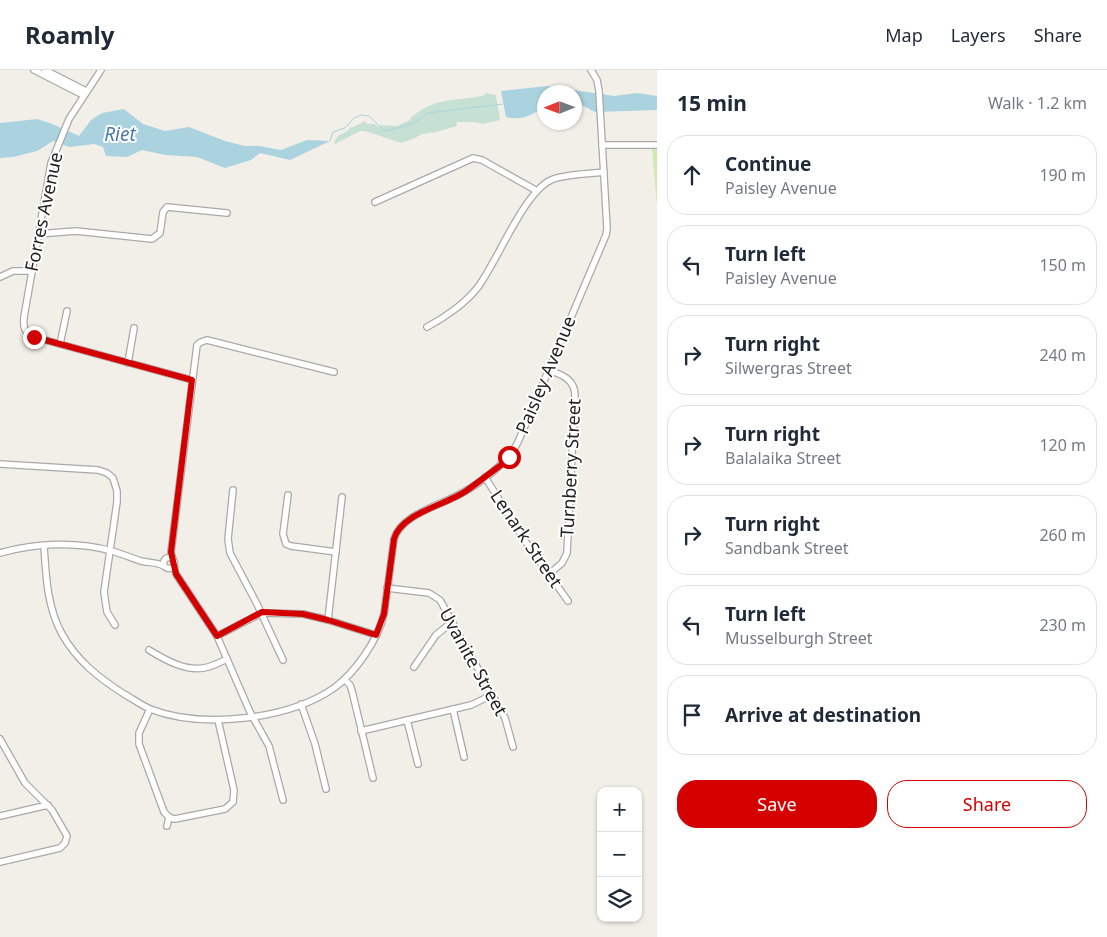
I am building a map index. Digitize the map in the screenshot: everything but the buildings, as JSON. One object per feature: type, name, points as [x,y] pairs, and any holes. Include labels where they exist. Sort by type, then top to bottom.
[{"type":"street","points":[[34,70],[85,93]]},
{"type":"street","points":[[45,70],[85,93]]},
{"type":"street","name":"Forres Avenue","points":[[60,344],[28,334],[24,329],[23,323],[50,170],[66,126],[100,70]]},
{"type":"street","name":"Paisley Avenue","points":[[44,546],[46,581],[52,610],[58,627],[70,648],[98,676],[150,709],[180,716],[218,720],[253,717],[274,713],[301,704],[325,693],[345,680],[376,635],[384,614],[394,539],[400,527],[425,511],[466,491],[504,463],[513,452],[606,235],[599,91],[597,80],[591,70]]},
{"type":"street","points":[[602,145],[657,145]]},
{"type":"street","points":[[375,202],[473,158],[482,160],[537,191]]},
{"type":"street","points":[[427,327],[445,316],[477,288],[529,200],[537,191],[553,179],[604,172]]},
{"type":"street","points":[[38,234],[76,231],[152,239],[160,233],[163,212],[168,208],[227,213]]},
{"type":"street","points":[[0,277],[13,271],[32,271]]},
{"type":"street","points":[[67,310],[60,344],[192,380]]},
{"type":"street","points":[[128,363],[134,328]]},
{"type":"street","points":[[167,563],[171,552],[196,346],[207,340],[334,372]]},
{"type":"street","name":"Turnberry Street","points":[[549,370],[569,380],[574,388],[575,396],[573,470],[567,553],[562,563],[549,574]]},
{"type":"street","points":[[0,464],[98,470],[110,476],[115,482],[117,496],[104,592],[107,612],[115,625]]},
{"type":"street","name":"Lenark Street","points":[[485,477],[523,538],[568,601]]},
{"type":"street","points":[[233,490],[228,539],[229,548],[262,612],[283,660]]},
{"type":"street","points":[[288,495],[283,534],[286,544],[336,552]]},
{"type":"street","points":[[328,620],[342,498]]},
{"type":"street","points":[[1,551],[28,547],[72,545],[111,550],[146,562],[167,563],[217,636],[253,717],[269,746],[282,800]]},
{"type":"street","name":"Uvanite Street","points":[[388,588],[433,595],[440,600],[506,721],[513,747]]},
{"type":"street","points":[[217,636],[262,612],[303,614],[376,635]]},
{"type":"street","points":[[414,667],[436,635],[452,622]]},
{"type":"street","points":[[149,650],[169,662],[194,668],[207,667],[227,659]]},
{"type":"street","points":[[345,680],[351,687],[373,778]]},
{"type":"street","points":[[361,731],[475,704],[492,695]]},
{"type":"street","points":[[301,704],[312,735],[326,789]]},
{"type":"street","points":[[150,709],[139,733],[139,744],[163,809],[169,817],[175,820],[220,811],[229,808],[233,802],[234,790],[218,720]]},
{"type":"street","points":[[453,709],[464,757]]},
{"type":"street","points":[[407,720],[418,764]]},
{"type":"street","points":[[0,862],[58,849],[63,846],[67,839],[66,832],[48,805],[26,785],[1,742]]},
{"type":"street","points":[[0,816],[48,805]]},
{"type":"street","points":[[166,826],[169,817]]},
{"type":"green space","points":[[486,92],[496,95],[500,120],[483,124],[456,122],[457,126],[422,134],[401,143],[365,131],[360,131],[335,144],[334,142],[338,136],[349,130],[350,126],[351,128],[365,121],[367,124],[374,124],[379,127],[381,125],[397,126],[410,120],[410,118],[428,106],[444,101],[478,97],[485,95]]},
{"type":"green space","points":[[652,147],[657,148],[657,207]]},
{"type":"water","points":[[537,87],[537,111],[517,118],[506,117],[501,91]]},
{"type":"water","points":[[582,91],[614,96],[637,93],[657,96],[657,110],[595,112],[582,105]]},
{"type":"water","name":"Riet","points":[[124,109],[143,124],[165,131],[189,127],[225,141],[245,146],[259,146],[281,150],[307,140],[330,141],[290,160],[260,153],[251,160],[225,168],[197,157],[165,155],[142,150],[127,157],[106,156],[103,147],[94,144],[69,147],[53,141],[37,151],[0,158],[0,123],[37,119],[79,136],[91,120],[102,113]]},
{"type":"waterway","name":"Riet","points":[[330,141],[333,132],[345,128],[354,118],[361,115],[369,116],[385,131],[413,123],[427,113],[503,104]]},
{"type":"route","points":[[34,337],[192,380],[171,552],[176,574],[217,636],[262,612],[303,614],[376,635],[384,614],[394,539],[397,530],[422,512],[466,491],[504,463],[509,457]]}]
